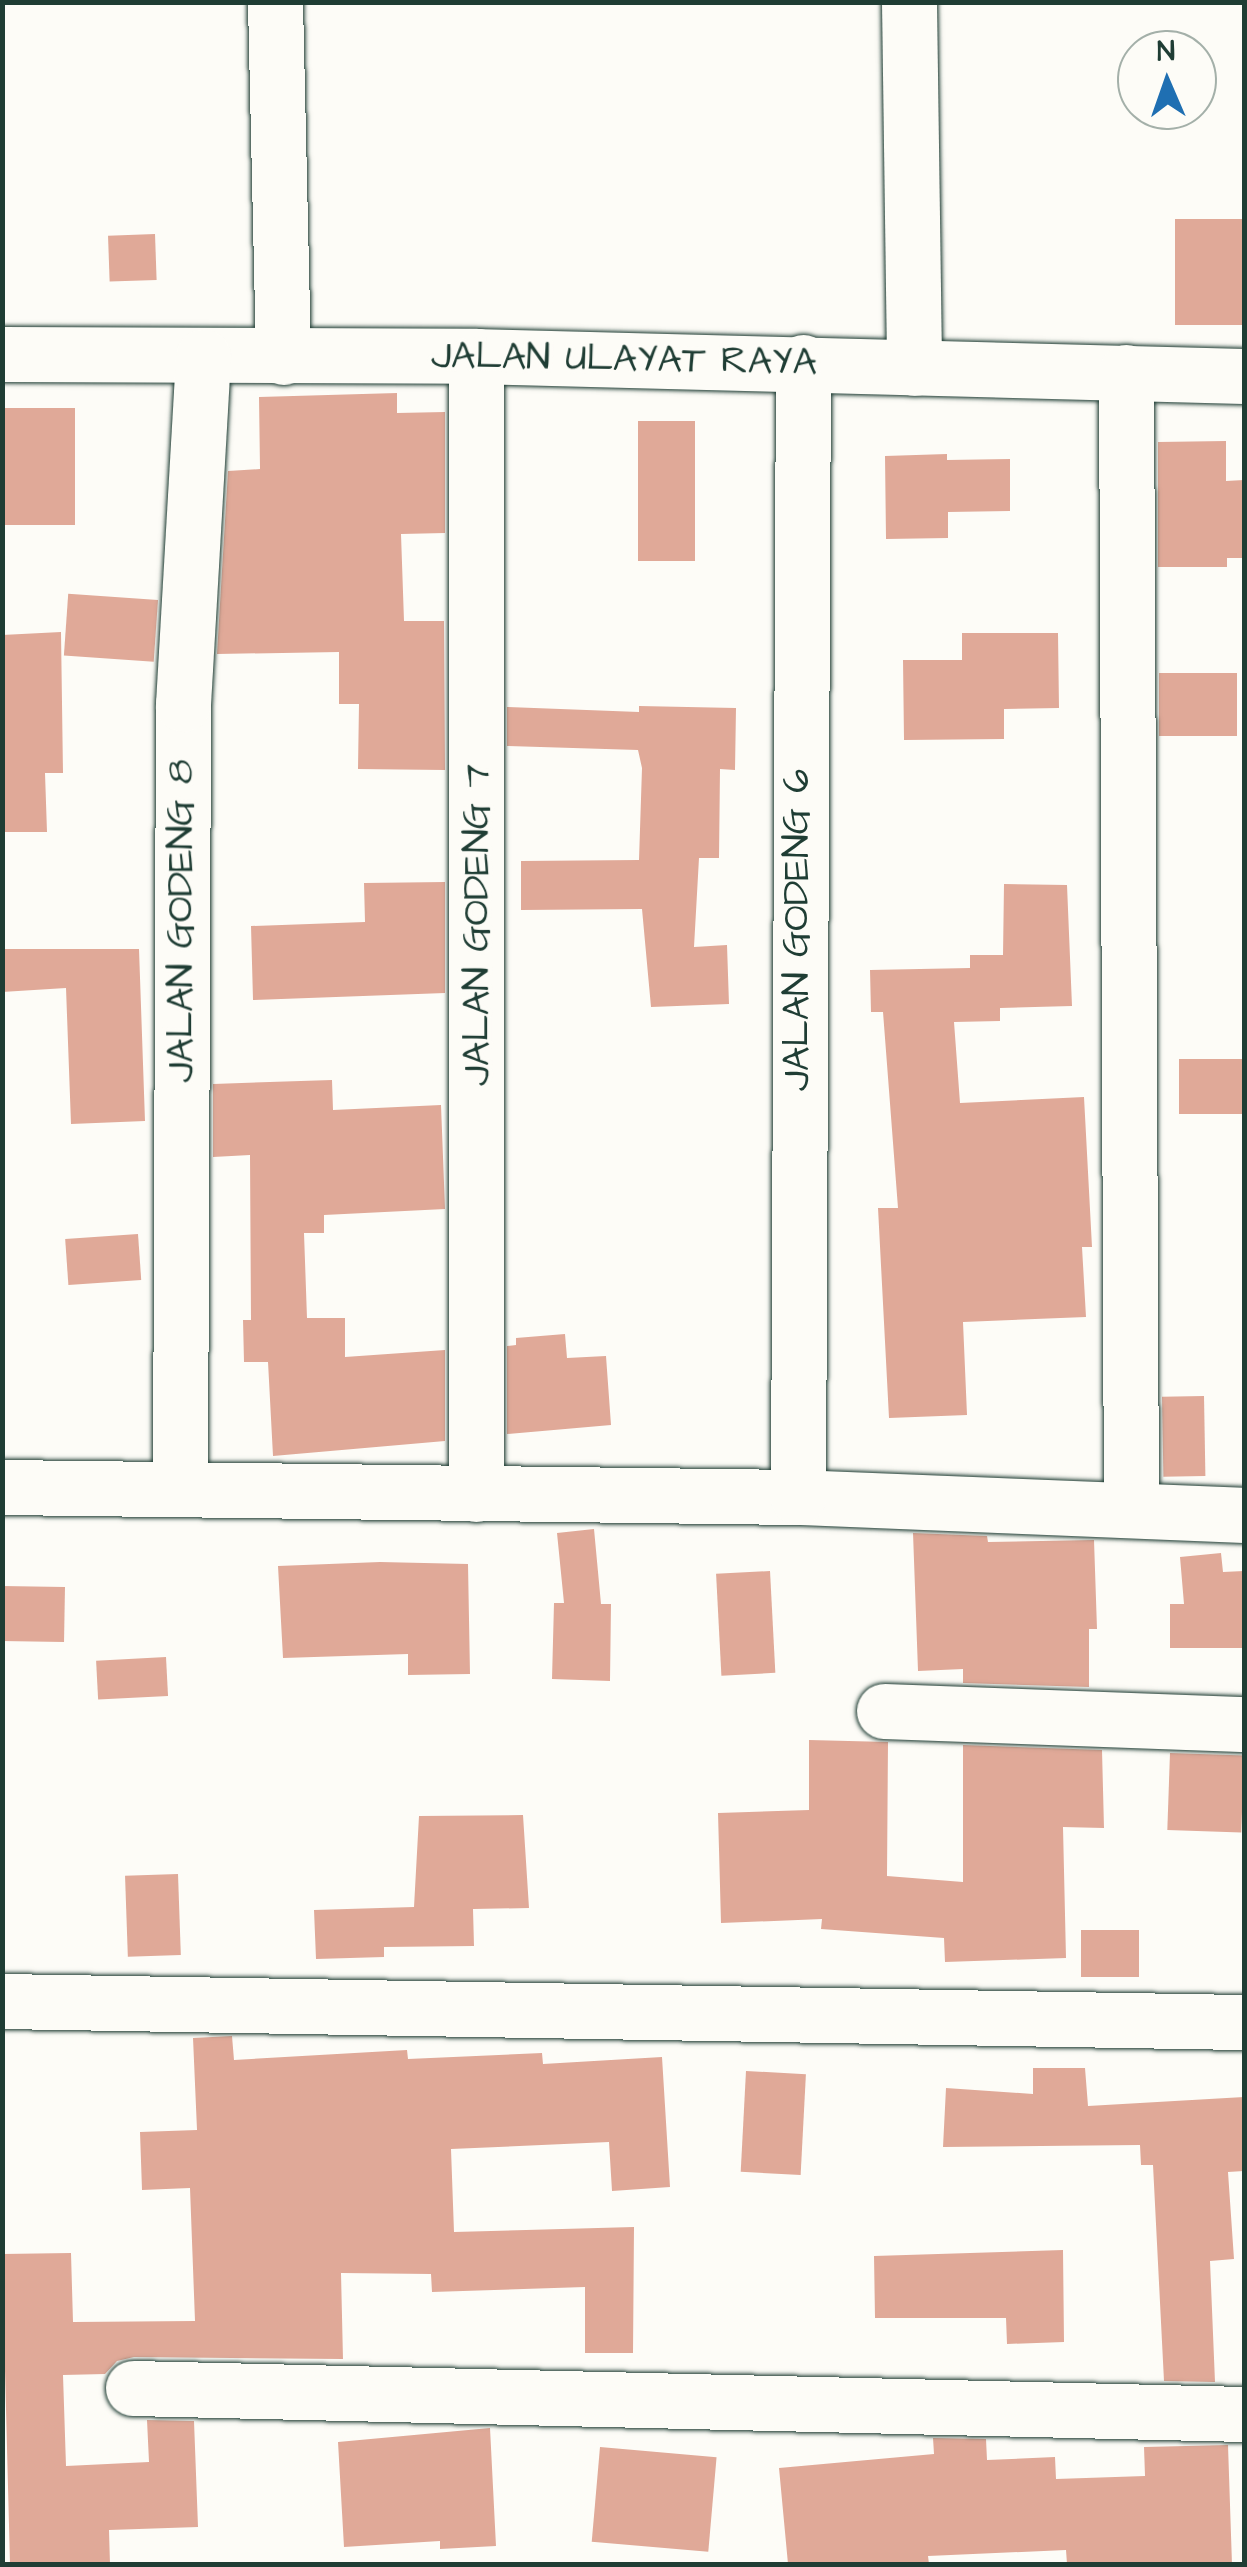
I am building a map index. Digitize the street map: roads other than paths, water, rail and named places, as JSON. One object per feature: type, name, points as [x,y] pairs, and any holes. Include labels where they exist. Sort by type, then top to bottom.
[{"type":"street","points":[[275,2],[283,358]]},
{"type":"street","points":[[909,2],[914,368]]},
{"type":"street","name":"JALAN ULAYAT RAYA","points":[[2,354],[476,356],[1244,376]]},
{"type":"street","name":"JALAN GODENG 7","points":[[476,356],[476,1494]]},
{"type":"street","name":"JALAN GODENG 8","points":[[180,1486],[182,704],[203,357]]},
{"type":"street","name":"JALAN GODENG 6","points":[[798,1497],[802,362]]},
{"type":"street","points":[[1126,372],[1130,1510]]},
{"type":"street","points":[[2,1487],[180,1486],[798,1497],[1244,1515]]},
{"type":"street","points":[[884,1712],[1244,1724]]},
{"type":"street","points":[[2,2001],[1244,2022]]},
{"type":"street","points":[[133,2388],[1244,2414]]}]
